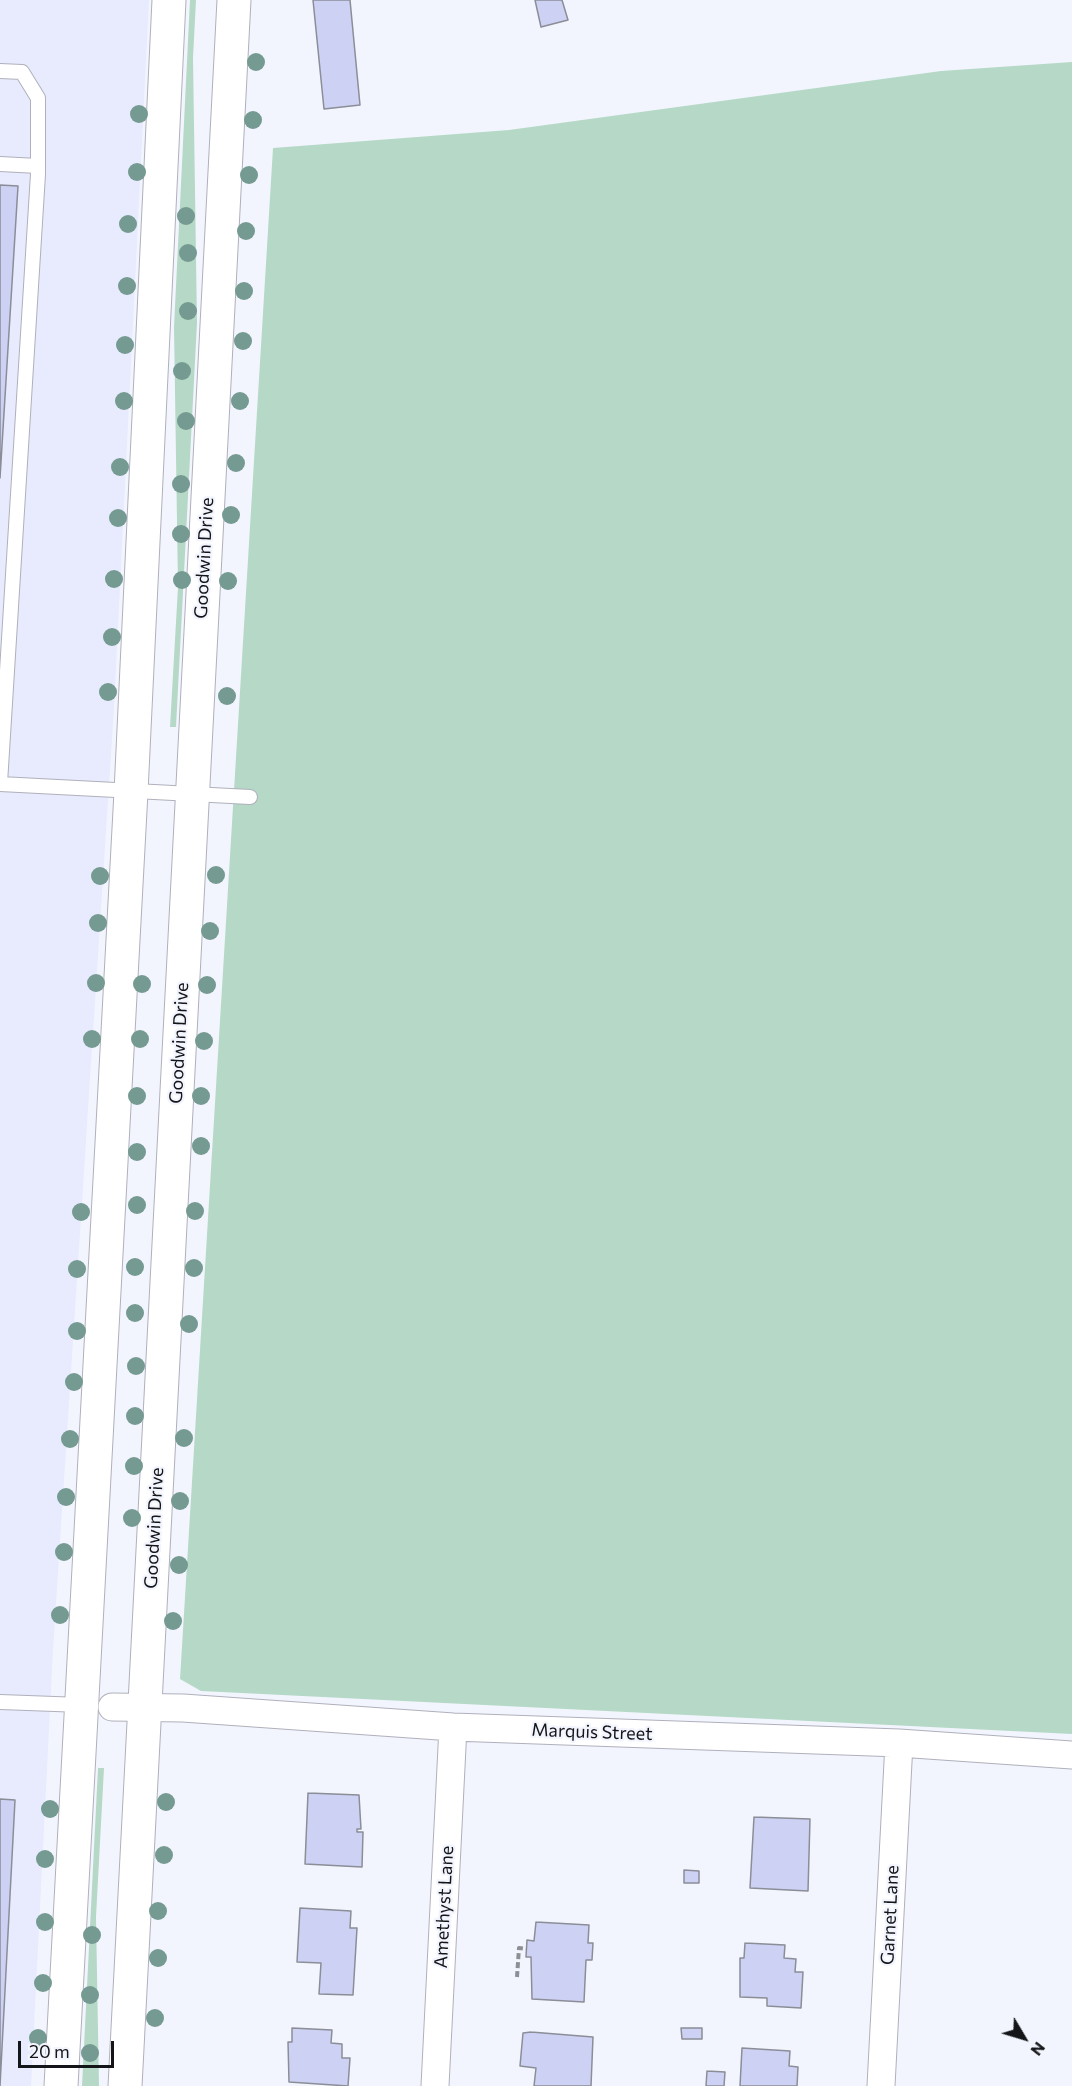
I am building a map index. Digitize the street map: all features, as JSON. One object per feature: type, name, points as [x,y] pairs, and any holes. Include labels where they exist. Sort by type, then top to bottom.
[{"type":"street","name":"Goodwin Drive","points":[[125,2086],[106,1707],[131,792],[169,0]]},
{"type":"street","name":"Goodwin Drive","points":[[61,2086],[106,1707],[169,1262],[191,793],[234,0]]},
{"type":"street","name":"Marquis Street","points":[[106,1707],[183,1708],[453,1727],[898,1743],[1072,1755]]},
{"type":"street","name":"Amethyst Lane","points":[[435,2086],[453,1727]]},
{"type":"street","name":"Garnet Lane","points":[[881,2086],[898,1743]]},
{"type":"lane","points":[[0,71],[22,72],[38,98],[38,166],[0,783],[131,792],[250,796]]},
{"type":"lane","points":[[0,164],[38,166]]},
{"type":"lane","points":[[0,1702],[106,1707]]},
{"type":"path","points":[[517,1977],[519,1948],[526,1948]]},
{"type":"shaded area","points":[[0,0],[149,0],[114,708],[53,1650],[31,2086],[0,2086]]},
{"type":"green space","points":[[190,0],[196,0],[193,58],[197,323],[176,727],[170,727],[178,587],[174,327]]},
{"type":"green space","points":[[1072,62],[1072,1734],[201,1691],[180,1679],[273,148],[509,130],[941,71]]},
{"type":"green space","points":[[98,1768],[104,1768],[96,1917],[99,2086],[82,2086]]},
{"type":"building","points":[[313,0],[350,0],[360,105],[324,109]]},
{"type":"building","points":[[535,0],[562,0],[568,20],[541,27]]},
{"type":"building","points":[[0,185],[18,186],[0,478]]},
{"type":"building","points":[[308,1793],[359,1795],[361,1829],[357,1829],[357,1832],[363,1832],[362,1867],[305,1864]]},
{"type":"building","points":[[0,1799],[15,1800],[0,2086]]},
{"type":"building","points":[[754,1817],[810,1819],[808,1891],[750,1888]]},
{"type":"building","points":[[684,1870],[699,1871],[699,1883],[684,1883]]},
{"type":"building","points":[[300,1908],[351,1911],[350,1928],[357,1928],[353,1995],[319,1994],[321,1963],[297,1962]]},
{"type":"building","points":[[536,1922],[589,1925],[588,1943],[593,1943],[592,1960],[586,1960],[584,2002],[532,1999],[531,1957],[526,1957],[527,1940],[534,1941]]},
{"type":"building","points":[[745,1943],[785,1945],[784,1958],[796,1959],[795,1972],[803,1972],[801,2008],[767,2006],[767,1998],[740,1997],[740,1958],[744,1958]]},
{"type":"building","points":[[292,2028],[332,2030],[331,2043],[342,2044],[342,2058],[350,2058],[348,2086],[289,2082],[288,2042],[292,2042]]},
{"type":"building","points":[[681,2028],[702,2028],[702,2039],[682,2039]]},
{"type":"building","points":[[523,2033],[593,2037],[591,2086],[534,2086],[536,2068],[520,2066]]},
{"type":"building","points":[[742,2048],[790,2051],[789,2066],[798,2067],[797,2086],[740,2086]]},
{"type":"building","points":[[707,2071],[725,2072],[724,2086],[706,2086]]}]
